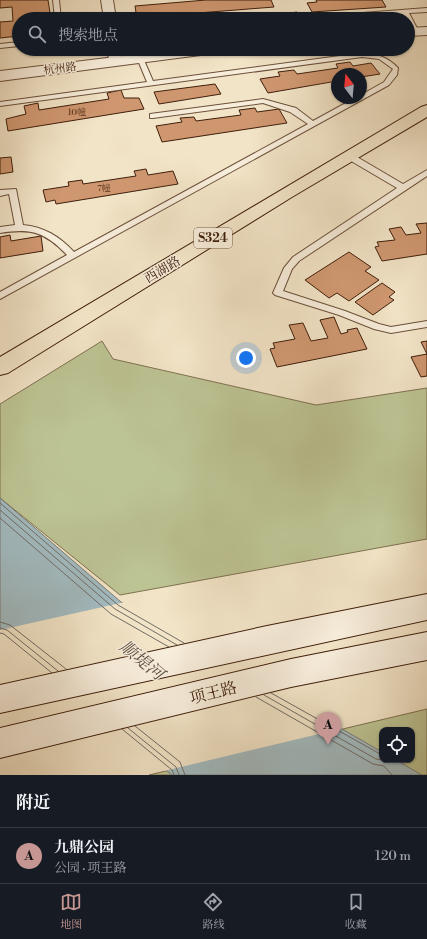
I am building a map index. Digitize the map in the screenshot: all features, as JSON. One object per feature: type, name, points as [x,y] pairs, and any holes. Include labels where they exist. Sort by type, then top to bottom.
[{"type":"main road","name":"杭州路","points":[[0,76],[109,56]]},
{"type":"main road","name":"杭州路","points":[[123,56],[140,58],[157,56]]},
{"type":"main road","name":"西湖路","points":[[0,367],[427,110]]},
{"type":"main road","points":[[0,699],[267,640],[427,607]]},
{"type":"main road","name":"项王路","points":[[0,743],[291,673],[427,646]]},
{"type":"street","points":[[107,0],[109,12]]},
{"type":"lane","points":[[56,0],[57,12]]},
{"type":"lane","points":[[405,12],[427,10]]},
{"type":"lane","points":[[0,46],[12,45]]},
{"type":"lane","points":[[0,104],[355,56]]},
{"type":"lane","points":[[367,95],[388,83],[394,77],[396,69],[389,61],[379,56]]},
{"type":"lane","points":[[140,58],[151,84]]},
{"type":"lane","points":[[153,116],[263,101],[293,110],[313,124]]},
{"type":"lane","points":[[0,296],[350,104]]},
{"type":"lane","points":[[349,156],[403,188]]},
{"type":"lane","points":[[427,172],[296,259],[288,268],[278,293],[342,313],[377,327],[391,330],[427,324]]},
{"type":"lane","points":[[0,193],[13,191],[19,227]]},
{"type":"lane","points":[[0,230],[26,227],[43,230],[58,240],[73,256]]},
{"type":"green space","points":[[102,341],[113,359],[316,405],[427,388],[427,539],[120,595],[0,498],[0,404]]},
{"type":"green space","points":[[427,709],[427,775],[149,775]]},
{"type":"water","name":"顺堤河","points":[[0,498],[121,602],[379,750],[379,763],[401,763],[422,775],[172,775],[0,636]]},
{"type":"pier","points":[[125,602],[344,728],[164,771],[0,638],[0,630]]},
{"type":"building","points":[[0,0],[48,0],[50,12],[12,12],[12,7],[0,8]]},
{"type":"building","points":[[206,0],[271,0],[274,7],[211,12],[136,12],[135,6]]},
{"type":"building","points":[[316,0],[382,0],[386,7],[312,12],[307,3],[317,2]]},
{"type":"building","points":[[12,21],[12,37],[0,38],[0,22]]},
{"type":"building","points":[[350,62],[353,66],[371,63],[380,74],[367,76],[367,68],[338,68],[336,64]]},
{"type":"building","points":[[331,69],[331,82],[268,93],[260,79],[280,76],[278,72],[294,70],[297,74]]},
{"type":"building","points":[[215,84],[221,94],[159,104],[154,92]]},
{"type":"building","points":[[121,90],[124,98],[139,98],[144,109],[8,131],[6,119],[26,114],[24,106],[38,103],[39,110],[109,99],[107,93]]},
{"type":"building","points":[[255,108],[257,112],[279,109],[287,123],[162,142],[156,126],[182,122],[180,118],[194,117],[196,121],[241,115],[239,110]]},
{"type":"building","points":[[11,157],[13,172],[0,174],[0,158]]},
{"type":"building","points":[[146,169],[148,175],[173,171],[178,184],[56,204],[55,200],[46,202],[43,190],[69,186],[68,182],[82,180],[83,184],[136,176],[134,171]]},
{"type":"building","points":[[427,223],[427,254],[382,261],[375,247],[379,246],[377,242],[395,240],[389,229],[401,227],[406,235],[421,233],[416,224]]},
{"type":"building","points":[[10,235],[11,241],[41,236],[43,251],[0,258],[0,237]]},
{"type":"building","points":[[349,252],[371,267],[365,271],[379,280],[349,301],[337,293],[329,298],[305,280]]},
{"type":"building","points":[[382,283],[395,292],[389,297],[394,300],[373,315],[355,302]]},
{"type":"building","points":[[334,317],[341,334],[348,332],[347,330],[357,328],[367,349],[277,367],[270,349],[275,348],[273,343],[295,339],[289,325],[303,323],[311,341],[328,338],[320,320]]},
{"type":"building","points":[[427,341],[427,354],[421,342]]},
{"type":"building","points":[[427,354],[427,376],[421,377],[411,357]]},
{"type":"place","name":"九鼎公园","points":[[328,745]]}]
